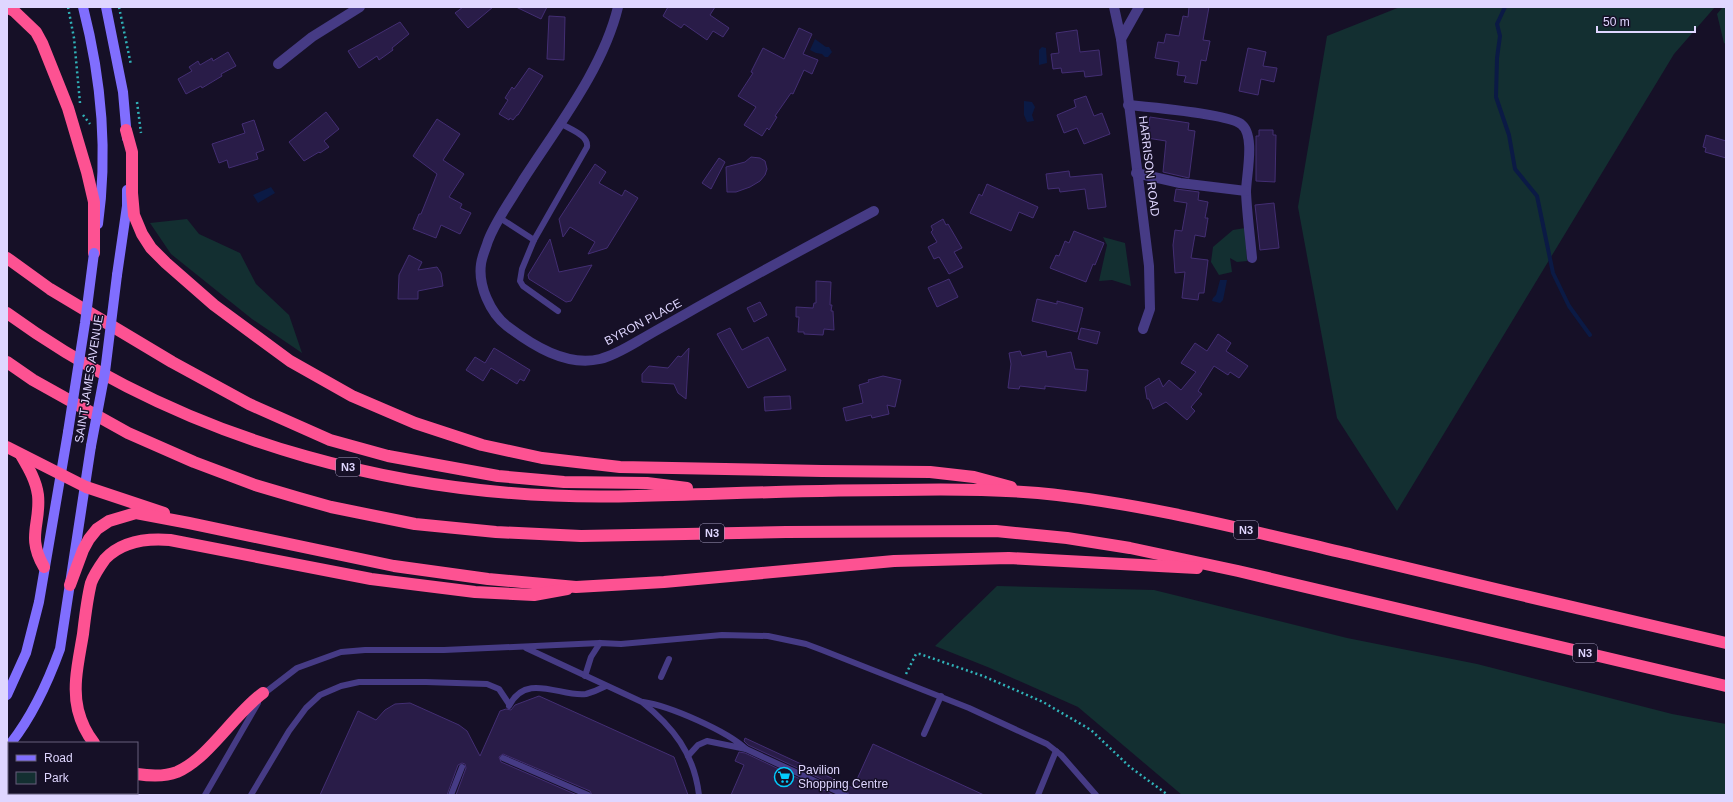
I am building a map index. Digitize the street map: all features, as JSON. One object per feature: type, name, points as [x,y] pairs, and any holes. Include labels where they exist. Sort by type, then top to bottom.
[{"type":"highway","points":[[7,7],[24,20],[36,32],[42,43],[68,108],[87,172],[94,202],[94,254]]},
{"type":"highway","points":[[126,130],[132,152],[132,193],[134,215],[142,234],[151,248],[166,263],[214,304],[290,360],[352,396],[415,423],[482,445],[542,458],[620,467],[930,472],[974,477],[1038,493]]},
{"type":"highway","points":[[7,258],[50,289],[172,362],[250,404],[330,440],[388,456],[498,476],[564,482],[647,483],[722,493]]},
{"type":"highway","name":"N3","points":[[7,313],[76,359],[157,401],[224,430],[309,458],[377,475],[427,484],[500,493],[634,497],[722,493],[953,489],[1038,493],[1144,509],[1266,535],[1726,643]]},
{"type":"highway","name":"N3","points":[[7,362],[33,380],[128,433],[194,462],[255,485],[298,498],[415,524],[496,532],[580,536],[786,532],[996,531],[1083,541],[1130,548],[1238,570],[1726,686]]},
{"type":"highway","points":[[7,447],[86,487],[155,509],[189,523]]},
{"type":"highway","points":[[21,455],[36,487],[38,506],[34,538],[39,558],[44,567]]},
{"type":"highway","points":[[70,585],[83,550],[97,529],[109,521],[136,514],[189,523],[394,566],[488,579],[576,586],[672,581],[894,561],[1009,558],[1238,570]]},
{"type":"highway","points":[[93,742],[85,731],[78,709],[76,684],[87,603],[92,582],[101,565],[111,554],[130,543],[147,539],[170,540],[371,579],[475,592],[534,595],[555,592],[576,586]]},
{"type":"highway","points":[[138,774],[163,775],[176,772],[190,764],[202,754],[250,703],[264,693]]},
{"type":"main road","name":"SAINT JAMES AVENUE","points":[[7,695],[26,653],[39,602],[85,323],[101,204],[103,144],[97,80],[83,7]]},
{"type":"main road","name":"SAINT JAMES AVENUE","points":[[13,742],[50,677],[60,649],[86,487],[91,446],[105,372],[127,206],[128,154],[123,92],[106,7]]},
{"type":"street","points":[[278,64],[312,37],[360,7]]},
{"type":"street","name":"BYRON PLACE","points":[[618,7],[614,26],[603,52],[500,218],[489,239],[481,264],[482,281],[488,302],[502,322],[518,335],[541,349],[565,358],[580,360],[599,359],[625,349],[762,270],[874,211]]},
{"type":"street","name":"HARRISON ROAD","points":[[1114,7],[1121,39],[1148,266],[1150,309],[1144,329]]},
{"type":"street","points":[[1121,39],[1139,7]]},
{"type":"street","points":[[1128,105],[1218,117],[1241,124],[1245,128],[1249,148],[1246,190],[1252,258]]},
{"type":"street","points":[[1136,173],[1186,184],[1246,190]]},
{"type":"lane","points":[[558,311],[523,286],[520,281],[522,269],[534,240],[587,147],[588,143],[584,138],[560,123]]},
{"type":"lane","points":[[500,218],[534,240]]},
{"type":"lane","points":[[205,795],[238,734],[264,693],[297,668],[341,652],[365,650],[444,650],[600,643],[621,644],[722,635],[768,636],[806,644],[941,696],[1048,744],[1096,795]]},
{"type":"lane","points":[[584,676],[591,656],[600,643]]},
{"type":"lane","points":[[525,647],[642,702],[662,706],[682,714],[732,738],[746,749],[845,795]]},
{"type":"lane","points":[[661,677],[670,659]]},
{"type":"lane","points":[[250,795],[289,731],[306,708],[320,695],[340,686],[359,682],[487,684],[499,689],[509,706],[518,695],[534,688],[547,688],[577,694],[586,694],[606,686]]},
{"type":"lane","points":[[924,734],[941,696]]},
{"type":"lane","points":[[642,702],[672,729],[688,756],[695,774],[699,795]]},
{"type":"lane","points":[[688,756],[698,745],[707,741],[746,749]]},
{"type":"lane","points":[[1038,795],[1056,751]]},
{"type":"lane","points":[[503,758],[588,795]]},
{"type":"lane","points":[[452,795],[462,767]]},
{"type":"path","points":[[68,7],[74,38],[80,110],[92,127]]},
{"type":"path","points":[[903,681],[916,654],[920,654],[989,679],[1043,702],[1091,730],[1130,767],[1168,795]]},
{"type":"green space","points":[[1400,7],[1715,7],[1674,54],[1397,511],[1337,418],[1298,207],[1327,36]]},
{"type":"green space","points":[[1723,7],[1726,7],[1726,44],[1724,43],[1717,14]]},
{"type":"green space","points":[[187,219],[199,234],[240,253],[256,284],[289,315],[302,353],[252,319],[171,254],[150,223]]},
{"type":"green space","points":[[1245,228],[1247,261],[1237,262],[1230,258],[1232,272],[1219,275],[1211,262],[1213,247],[1233,230]]},
{"type":"green space","points":[[1103,237],[1125,243],[1131,286],[1112,280],[1099,281],[1107,245]]},
{"type":"green space","points":[[997,586],[1154,590],[1347,638],[1477,664],[1672,714],[1726,724],[1726,795],[1182,795],[1078,707],[990,668],[935,646]]},
{"type":"water","points":[[815,39],[826,47],[829,47],[832,52],[828,57],[810,50]]},
{"type":"water","points":[[1042,47],[1046,48],[1047,63],[1039,65],[1039,50]]},
{"type":"water","points":[[1024,101],[1032,102],[1035,107],[1032,115],[1034,121],[1027,122],[1024,115]]},
{"type":"water","points":[[271,187],[275,193],[258,203],[253,195]]},
{"type":"water","points":[[1220,280],[1227,280],[1223,300],[1220,303],[1212,301],[1216,295]]},
{"type":"building","points":[[463,7],[493,7],[468,28],[455,13]]},
{"type":"building","points":[[516,7],[547,7],[541,19]]},
{"type":"building","points":[[668,7],[715,7],[710,15],[729,28],[723,37],[713,31],[707,40],[684,24],[681,28],[663,16]]},
{"type":"building","points":[[1189,7],[1209,7],[1203,40],[1210,41],[1206,61],[1201,60],[1197,84],[1184,82],[1186,76],[1177,75],[1179,62],[1155,58],[1158,42],[1164,43],[1166,34],[1179,36],[1183,16],[1188,17]]},
{"type":"building","points":[[549,16],[565,17],[564,60],[547,59]]},
{"type":"building","points":[[400,22],[409,34],[392,48],[393,50],[379,60],[377,56],[359,68],[348,51]]},
{"type":"building","points":[[799,28],[812,34],[803,54],[818,60],[812,74],[804,70],[793,94],[791,93],[775,116],[777,117],[769,130],[767,128],[762,136],[744,125],[756,107],[738,96],[753,73],[751,72],[763,48],[784,59]]},
{"type":"building","points":[[1077,30],[1080,52],[1099,50],[1102,75],[1085,77],[1084,71],[1062,73],[1061,68],[1053,69],[1051,54],[1059,53],[1056,33]]},
{"type":"building","points":[[1248,48],[1266,52],[1263,66],[1277,68],[1274,82],[1261,79],[1258,95],[1239,91]]},
{"type":"building","points":[[228,52],[236,66],[221,74],[222,76],[202,88],[201,86],[186,94],[178,79],[192,71],[189,67],[198,61],[200,65],[212,58],[213,61]]},
{"type":"building","points":[[529,68],[543,76],[518,115],[513,120],[510,118],[509,120],[499,114],[508,100],[505,98],[512,87],[514,89]]},
{"type":"building","points":[[1086,96],[1094,116],[1102,113],[1110,134],[1084,144],[1077,128],[1064,133],[1057,115],[1076,107],[1074,100]]},
{"type":"building","points":[[326,112],[339,129],[324,141],[329,147],[304,161],[289,142]]},
{"type":"building","points":[[1150,117],[1189,123],[1188,130],[1195,131],[1189,178],[1163,172],[1166,141],[1147,138]]},
{"type":"building","points":[[437,119],[460,134],[443,160],[464,174],[449,197],[462,204],[460,208],[471,213],[460,234],[441,225],[436,238],[413,229],[419,214],[421,214],[437,174],[413,156]]},
{"type":"building","points":[[254,120],[264,150],[256,153],[258,159],[229,168],[227,160],[219,163],[212,144],[245,133],[242,124]]},
{"type":"building","points":[[1259,130],[1273,130],[1273,135],[1276,135],[1275,182],[1256,181],[1256,136],[1259,136]]},
{"type":"building","points":[[1706,135],[1726,141],[1726,158],[1705,152],[1706,148],[1703,147]]},
{"type":"building","points":[[751,157],[760,158],[765,161],[767,169],[765,175],[760,181],[750,187],[736,192],[727,192],[726,167],[745,162]]},
{"type":"building","points":[[719,158],[725,162],[711,189],[702,183]]},
{"type":"building","points":[[595,164],[606,172],[599,183],[622,196],[625,190],[638,198],[607,248],[588,254],[595,242],[570,227],[563,237],[559,219]]},
{"type":"building","points":[[1069,171],[1070,177],[1102,174],[1106,207],[1088,209],[1085,189],[1060,192],[1059,188],[1048,189],[1046,174]]},
{"type":"building","points":[[987,184],[1038,207],[1033,218],[1019,212],[1011,231],[970,213],[979,194],[982,196]]},
{"type":"building","points":[[1176,189],[1199,192],[1198,200],[1208,202],[1205,218],[1208,218],[1205,237],[1195,235],[1191,258],[1208,260],[1204,293],[1199,293],[1198,300],[1182,298],[1185,272],[1175,273],[1173,245],[1175,230],[1182,231],[1187,203],[1174,201]]},
{"type":"building","points":[[1274,203],[1279,248],[1260,250],[1255,205]]},
{"type":"building","points":[[943,219],[946,225],[948,224],[962,248],[954,252],[963,267],[949,274],[939,257],[934,259],[928,247],[937,242],[931,232],[933,230],[931,226]]},
{"type":"building","points":[[1074,231],[1104,243],[1086,282],[1050,268],[1056,255],[1059,256],[1065,241],[1069,243]]},
{"type":"building","points":[[550,239],[559,272],[592,265],[571,301],[566,302],[529,279],[528,275]]},
{"type":"building","points":[[409,255],[422,262],[418,270],[437,267],[441,273],[443,286],[418,291],[418,299],[398,299],[399,275]]},
{"type":"building","points":[[949,279],[958,297],[937,307],[928,288]]},
{"type":"building","points":[[816,281],[831,282],[830,305],[832,305],[831,311],[833,311],[834,330],[824,329],[823,335],[804,334],[804,332],[798,332],[799,317],[796,317],[796,307],[813,308],[814,303],[816,303]]},
{"type":"building","points":[[1037,299],[1057,304],[1057,301],[1083,308],[1077,332],[1032,321]]},
{"type":"building","points":[[760,302],[767,315],[754,322],[747,308]]},
{"type":"building","points":[[730,328],[742,350],[768,337],[786,370],[748,388],[717,334]]},
{"type":"building","points":[[1081,328],[1100,332],[1097,344],[1078,339]]},
{"type":"building","points":[[1218,334],[1231,343],[1226,351],[1248,366],[1239,378],[1230,372],[1228,375],[1214,366],[1198,391],[1202,394],[1191,407],[1195,411],[1187,420],[1166,402],[1153,409],[1149,399],[1147,399],[1145,387],[1159,378],[1163,387],[1169,380],[1181,390],[1196,372],[1181,363],[1195,343],[1207,351]]},
{"type":"building","points":[[494,348],[530,370],[524,381],[520,379],[517,384],[491,368],[483,381],[466,370],[475,357],[485,363]]},
{"type":"building","points":[[689,348],[686,399],[678,393],[674,384],[642,382],[642,374],[649,366],[668,368],[678,356],[681,357]]},
{"type":"building","points":[[1020,351],[1022,356],[1046,351],[1047,357],[1071,352],[1075,369],[1088,370],[1086,391],[1045,386],[1045,389],[1020,386],[1019,389],[1008,388],[1011,364],[1009,353]]},
{"type":"building","points":[[883,376],[901,380],[895,407],[887,405],[889,414],[872,418],[871,415],[846,421],[843,408],[863,403],[859,385],[869,382],[868,380]]},
{"type":"building","points":[[790,396],[791,409],[765,411],[764,397]]},
{"type":"building","points":[[539,696],[674,757],[688,795],[592,795],[590,791],[503,754],[499,757],[501,762],[577,795],[456,795],[466,768],[465,764],[462,763],[458,765],[447,795],[320,795],[358,711],[376,720],[385,710],[395,704],[410,703],[459,725],[467,731],[480,756],[500,711],[506,709],[511,710],[515,705]]},
{"type":"building","points":[[745,738],[853,788],[873,744],[984,795],[849,795],[847,791],[748,745],[744,741]]},
{"type":"building","points":[[739,752],[745,753],[834,795],[731,795],[744,765],[735,761]]},
{"type":"waterway","points":[[1505,7],[1497,24],[1500,36],[1497,58],[1496,97],[1509,135],[1515,169],[1537,196],[1553,273],[1569,306],[1590,335]]},
{"type":"place","name":"Pavilion Shopping Centre","points":[[784,777]]}]
